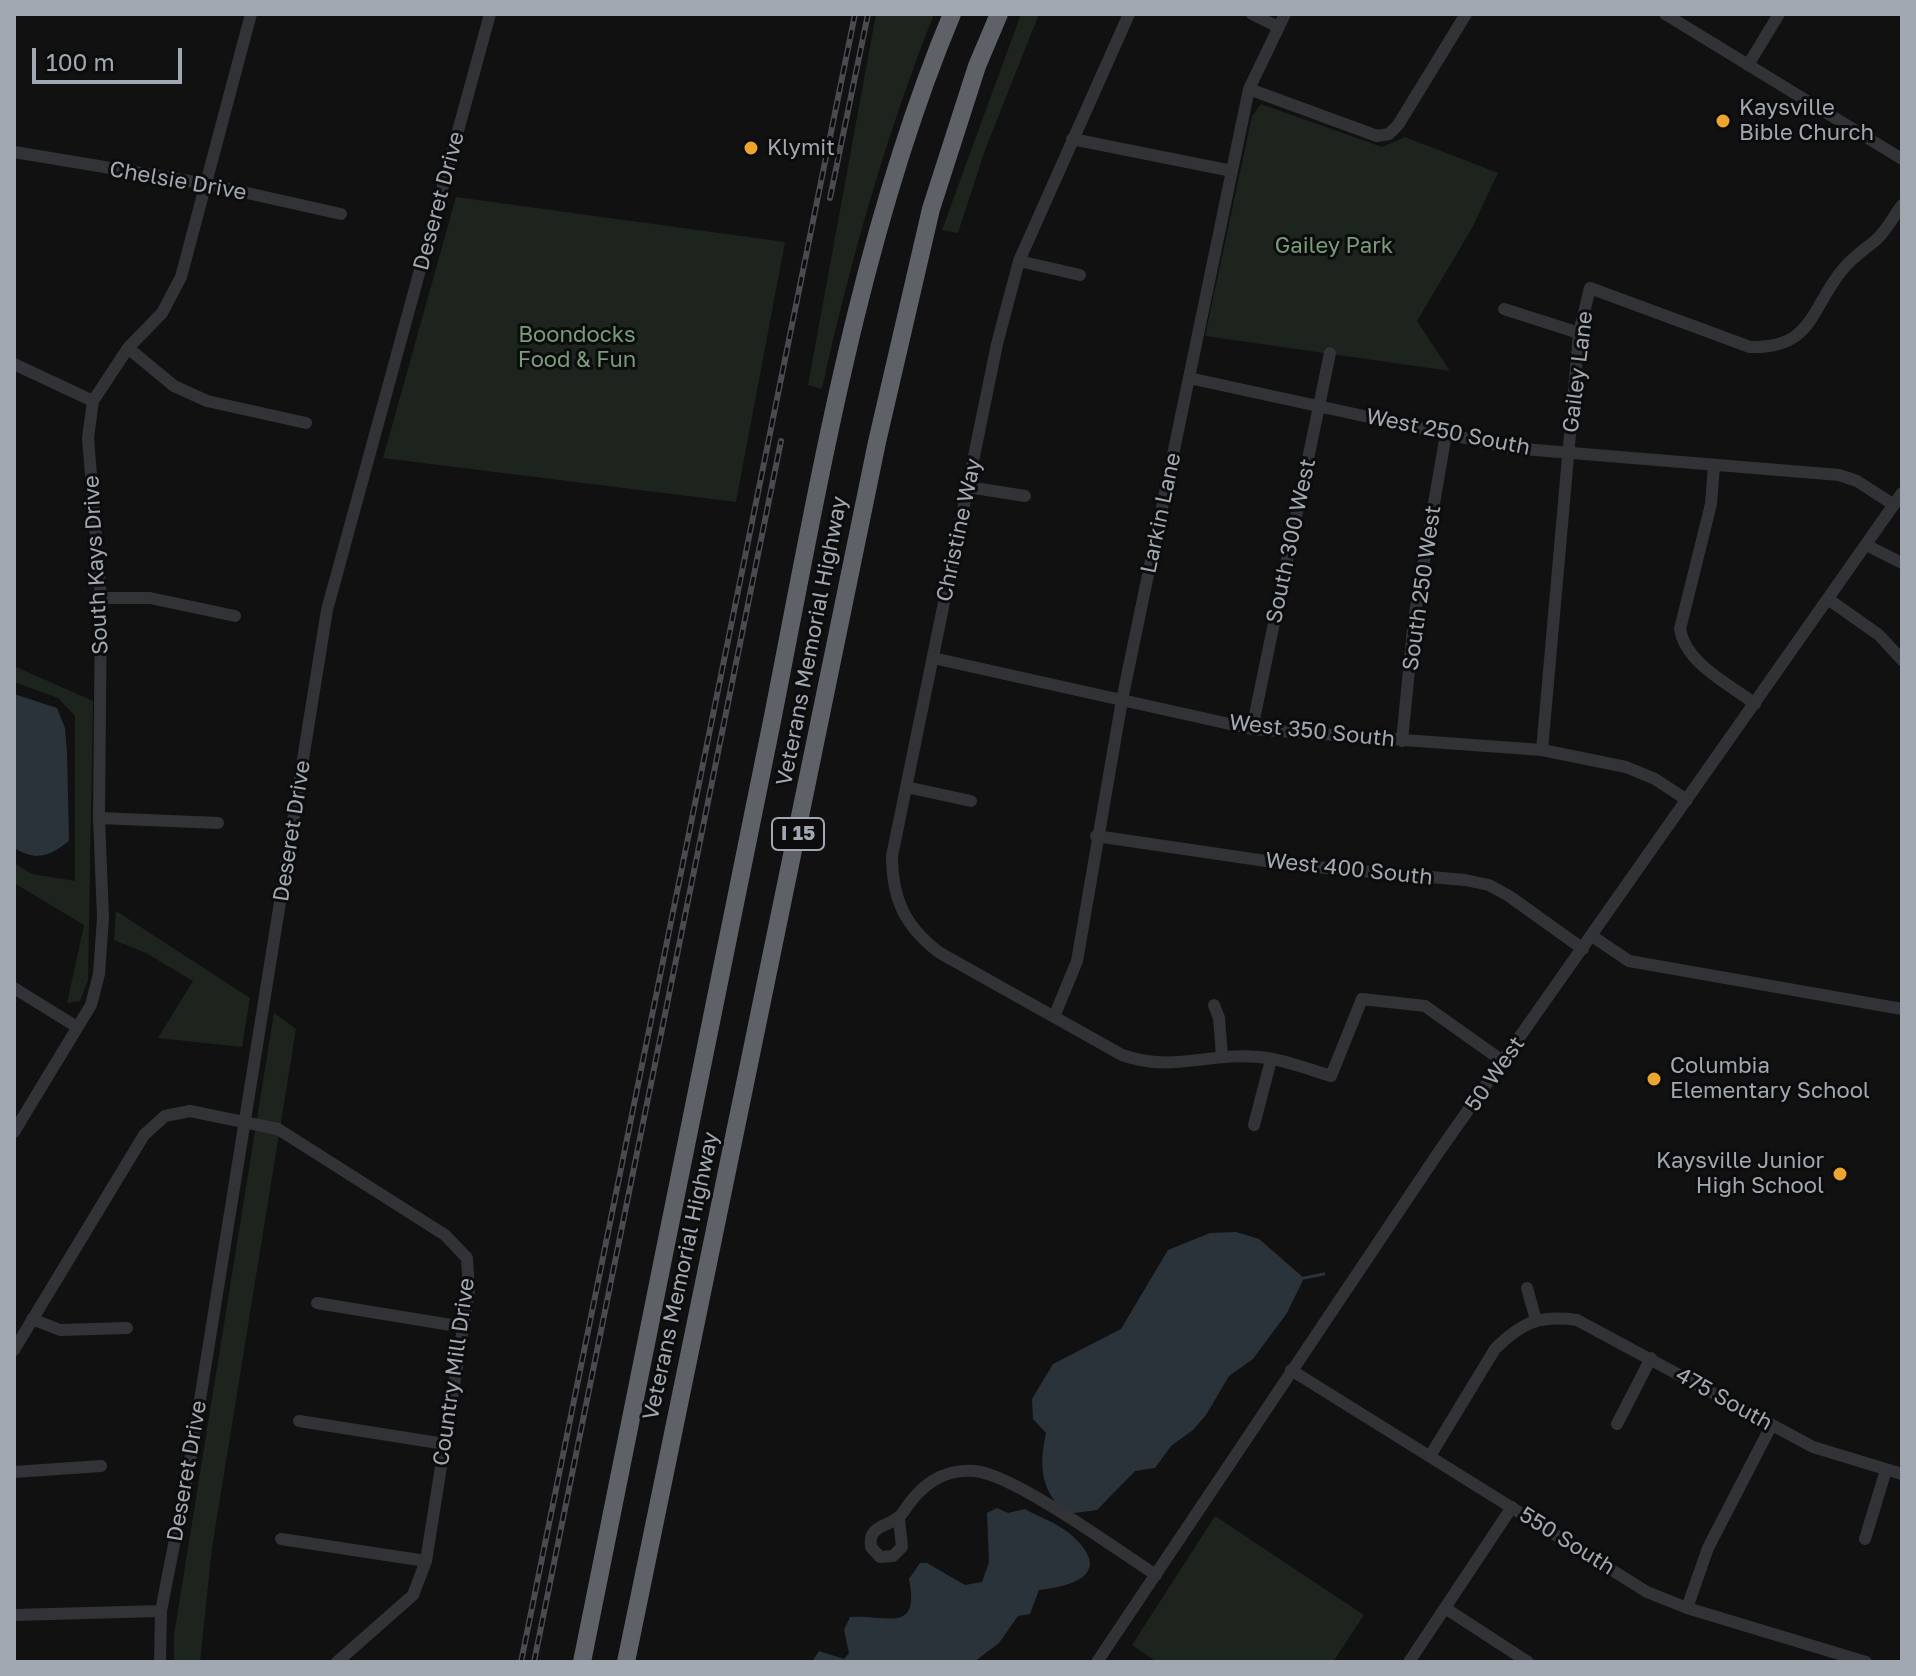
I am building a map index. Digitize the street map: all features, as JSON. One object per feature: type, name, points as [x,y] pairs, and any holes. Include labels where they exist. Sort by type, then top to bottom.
[{"type":"highway","name":"Veterans Memorial Highway","points":[[582,1662],[830,430],[888,199],[935,55],[952,14]]},
{"type":"highway","name":"Veterans Memorial Highway","points":[[626,1662],[877,442],[931,209],[977,66],[999,14]]},
{"type":"street","name":"South Kays Drive","points":[[14,1132],[91,1005],[99,974],[103,918],[99,818],[101,598],[88,438],[93,401],[128,348],[162,313],[181,277],[251,14]]},
{"type":"street","name":"Deseret Drive","points":[[160,1662],[161,1611],[189,1468],[327,610],[490,14]]},
{"type":"street","name":"Christine Way","points":[[1129,14],[1019,261],[997,344],[892,856],[892,878],[905,919],[920,938],[940,953],[1122,1055],[1143,1062],[1185,1064],[1222,1056],[1271,1060],[1331,1076],[1362,999],[1425,1006],[1504,1062]]},
{"type":"street","points":[[1252,14],[1278,27]]},
{"type":"street","name":"Larkin Lane","points":[[1054,1017],[1077,961],[1096,836],[1122,700],[1249,89],[1285,14]]},
{"type":"street","points":[[1249,89],[1377,136],[1389,134],[1398,125],[1466,14]]},
{"type":"street","points":[[1665,14],[1902,159]]},
{"type":"street","points":[[1748,65],[1779,14]]},
{"type":"street","points":[[1072,139],[1232,171]]},
{"type":"street","name":"Chelsie Drive","points":[[14,152],[207,184],[341,214]]},
{"type":"street","name":"Gailey Lane","points":[[1542,750],[1579,333],[1590,288],[1750,347],[1773,347],[1788,343],[1803,332],[1841,271],[1858,252],[1878,239],[1902,205]]},
{"type":"street","points":[[1019,261],[1080,275]]},
{"type":"street","points":[[1504,309],[1579,333]]},
{"type":"street","points":[[128,348],[174,386],[207,401],[306,423]]},
{"type":"street","name":"South 300 West","points":[[1252,729],[1330,353]]},
{"type":"street","points":[[14,364],[93,401]]},
{"type":"street","name":"West 250 South","points":[[1189,378],[1511,448],[1839,475],[1857,481],[1894,505]]},
{"type":"street","name":"South 250 West","points":[[1402,741],[1414,619],[1446,434]]},
{"type":"street","points":[[1714,466],[1711,504],[1680,629],[1683,644],[1693,658],[1755,704]]},
{"type":"street","points":[[968,487],[1025,496]]},
{"type":"street","name":"50 West","points":[[1097,1662],[1291,1370],[1902,493]]},
{"type":"street","points":[[1866,545],[1902,563]]},
{"type":"street","points":[[101,598],[150,598],[235,616]]},
{"type":"street","points":[[1828,599],[1879,635],[1902,660]]},
{"type":"street","name":"West 350 South","points":[[933,658],[1252,729],[1542,750],[1626,767],[1655,779],[1687,800]]},
{"type":"street","points":[[906,787],[971,801]]},
{"type":"street","points":[[99,818],[218,823]]},
{"type":"street","name":"West 400 South","points":[[1096,836],[1293,865],[1489,885],[1583,949]]},
{"type":"street","points":[[1592,936],[1629,961],[1902,1009]]},
{"type":"street","points":[[14,988],[77,1027]]},
{"type":"street","points":[[1214,1005],[1219,1018],[1222,1056]]},
{"type":"street","points":[[1254,1125],[1271,1060]]},
{"type":"street","name":"Country Mill Drive","points":[[14,1350],[144,1135],[165,1116],[190,1111],[278,1129],[445,1235],[467,1258],[469,1291],[426,1561],[413,1595],[337,1662]]},
{"type":"street","points":[[1430,1456],[1495,1349],[1509,1335],[1536,1320],[1527,1288]]},
{"type":"street","points":[[317,1303],[463,1327]]},
{"type":"street","name":"475 South","points":[[1536,1320],[1551,1317],[1577,1320],[1813,1447],[1902,1474]]},
{"type":"street","points":[[32,1319],[60,1330],[127,1328]]},
{"type":"street","points":[[1617,1424],[1651,1358]]},
{"type":"street","name":"550 South","points":[[1291,1370],[1647,1592],[1687,1608],[1866,1662]]},
{"type":"street","points":[[299,1421],[445,1444]]},
{"type":"street","points":[[1687,1608],[1708,1548],[1771,1426]]},
{"type":"street","points":[[14,1472],[101,1466]]},
{"type":"street","points":[[1865,1539],[1886,1470]]},
{"type":"street","points":[[899,1519],[927,1484],[945,1475],[965,1471],[992,1474],[1156,1575]]},
{"type":"street","points":[[1409,1662],[1512,1507]]},
{"type":"street","points":[[281,1539],[426,1561]]},
{"type":"street","points":[[1445,1608],[1528,1662]]},
{"type":"street","points":[[14,1615],[161,1611]]},
{"type":"green space","points":[[876,14],[934,14],[870,199],[822,389],[808,385]]},
{"type":"green space","points":[[1021,14],[1039,14],[985,150],[958,233],[942,230]]},
{"type":"green space","name":"Gailey Park","points":[[1261,104],[1382,147],[1405,137],[1498,173],[1472,228],[1417,321],[1450,371],[1205,336],[1252,116]]},
{"type":"green space","name":"Boondocks Food & Fun","points":[[456,197],[785,242],[736,502],[383,458]]},
{"type":"green space","points":[[14,666],[93,701],[88,980],[80,1001],[67,1003],[84,925],[14,883],[14,863],[32,874],[75,881],[75,716],[58,698],[14,682]]},
{"type":"green space","points":[[116,911],[250,998],[242,1047],[158,1038],[193,981],[146,953],[114,940]]},
{"type":"green space","points":[[274,1013],[296,1029],[212,1548],[200,1662],[174,1662],[174,1635]]},
{"type":"green space","points":[[1215,1516],[1364,1615],[1333,1662],[1157,1662],[1132,1645]]},
{"type":"shaded area","points":[[14,694],[57,708],[65,728],[69,841],[55,851],[36,856],[14,848]]},
{"type":"shaded area","points":[[1236,1232],[1259,1239],[1304,1278],[1287,1313],[1253,1359],[1229,1376],[1206,1415],[1193,1430],[1171,1446],[1155,1468],[1135,1471],[1097,1510],[1067,1514],[1047,1487],[1042,1467],[1046,1433],[1033,1419],[1032,1399],[1053,1364],[1121,1329],[1168,1250],[1210,1233]]},
{"type":"shaded area","points":[[997,1508],[1008,1513],[1025,1509],[1064,1529],[1089,1557],[1090,1567],[1086,1574],[1066,1585],[1039,1590],[1030,1614],[1018,1616],[999,1643],[974,1662],[812,1662],[819,1651],[844,1659],[849,1653],[844,1630],[850,1617],[898,1618],[905,1615],[910,1608],[909,1579],[920,1563],[927,1563],[965,1585],[982,1582],[989,1562],[987,1513]]},
{"type":"waterway","points":[[1304,1278],[1324,1274]]},
{"type":"railway","points":[[521,1662],[855,14]]},
{"type":"railway","points":[[830,198],[868,14]]},
{"type":"railway","points":[[534,1662],[781,441]]},
{"type":"place","name":"Kaysville Bible Church","points":[[1723,121]]},
{"type":"place","name":"Klymit","points":[[751,148]]},
{"type":"place","name":"Columbia Elementary School","points":[[1654,1079]]},
{"type":"place","name":"Kaysville Junior High School","points":[[1840,1174]]}]
